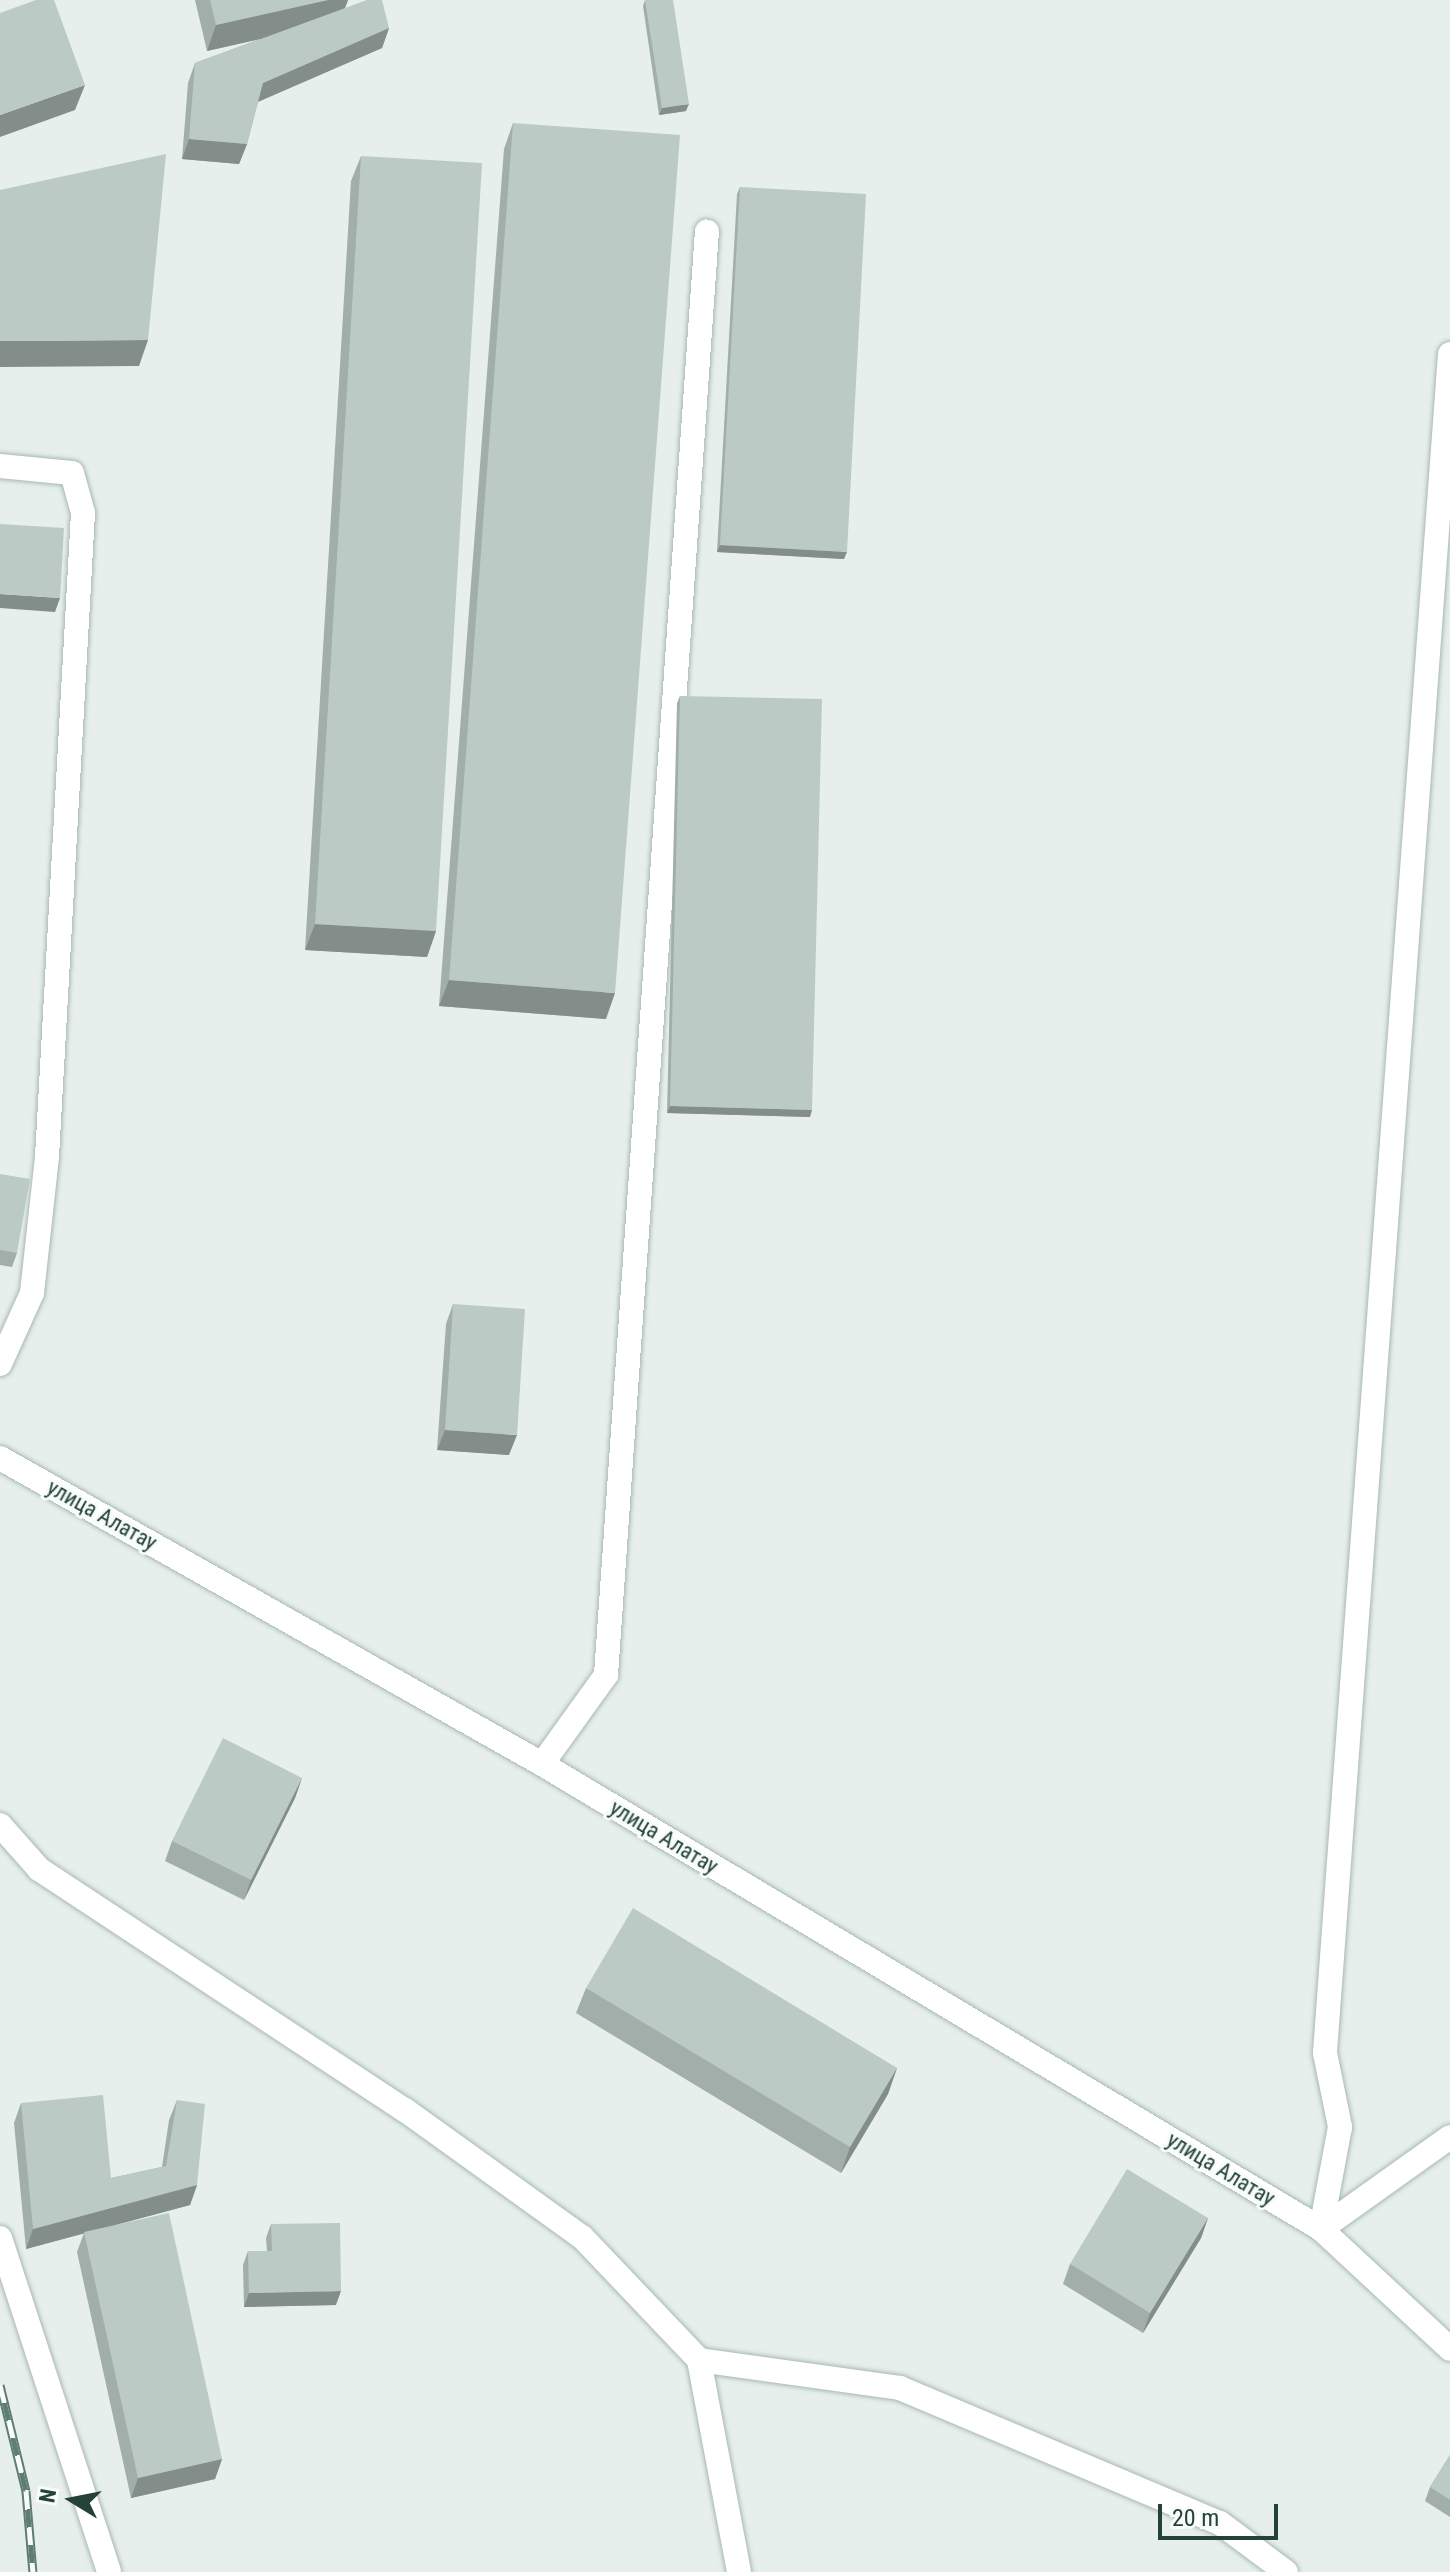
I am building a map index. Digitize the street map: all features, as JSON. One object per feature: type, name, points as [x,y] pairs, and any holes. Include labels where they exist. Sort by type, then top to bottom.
[{"type":"street","points":[[542,1764],[606,1675],[707,232]]},
{"type":"street","points":[[1321,2229],[1340,2127],[1325,2053],[1450,354]]},
{"type":"street","points":[[0,466],[72,473],[83,513],[47,1157],[32,1293],[0,1364]]},
{"type":"street","name":"улица Алатау","points":[[0,1458],[542,1764],[1321,2229],[1450,2349]]},
{"type":"street","points":[[0,1825],[39,1869],[405,2110],[582,2237],[699,2360],[739,2572]]},
{"type":"street","points":[[1321,2229],[1450,2137]]},
{"type":"street","points":[[0,2238],[109,2572]]},
{"type":"street","points":[[699,2360],[900,2388],[1220,2523],[1286,2572]]},
{"type":"building","points":[[36,0],[54,0],[85,85],[0,115],[0,13]]},
{"type":"building","points":[[210,0],[328,0],[216,25]]},
{"type":"building","points":[[367,0],[382,0],[389,28],[263,83],[247,144],[189,139],[195,63]]},
{"type":"building","points":[[645,0],[673,0],[689,104],[662,108]]},
{"type":"building","points":[[513,123],[680,135],[615,993],[449,980]]},
{"type":"building","points":[[166,154],[148,340],[0,341],[0,190]]},
{"type":"building","points":[[361,156],[482,163],[436,931],[315,924]]},
{"type":"building","points":[[740,187],[866,194],[847,552],[720,545]]},
{"type":"building","points":[[0,524],[64,528],[60,598],[0,594]]},
{"type":"building","points":[[680,696],[822,699],[812,1110],[670,1106]]},
{"type":"building","points":[[0,1174],[30,1179],[17,1253],[0,1250]]},
{"type":"building","points":[[453,1304],[525,1309],[517,1435],[445,1430]]},
{"type":"building","points":[[223,1738],[302,1778],[251,1880],[172,1841]]},
{"type":"building","points":[[633,1908],[897,2068],[850,2147],[586,1988]]},
{"type":"building","points":[[103,2095],[111,2178],[166,2166],[177,2100],[205,2104],[197,2185],[33,2229],[21,2103]]},
{"type":"building","points":[[1127,2169],[1208,2218],[1150,2313],[1070,2264]]},
{"type":"building","points":[[169,2213],[222,2459],[138,2478],[84,2232]]},
{"type":"building","points":[[340,2223],[341,2291],[249,2293],[248,2251],[272,2251],[271,2224]]},
{"type":"building","points":[[1450,2455],[1450,2500],[1430,2487]]},
{"type":"railway","points":[[0,2385],[26,2491],[33,2572]]}]
